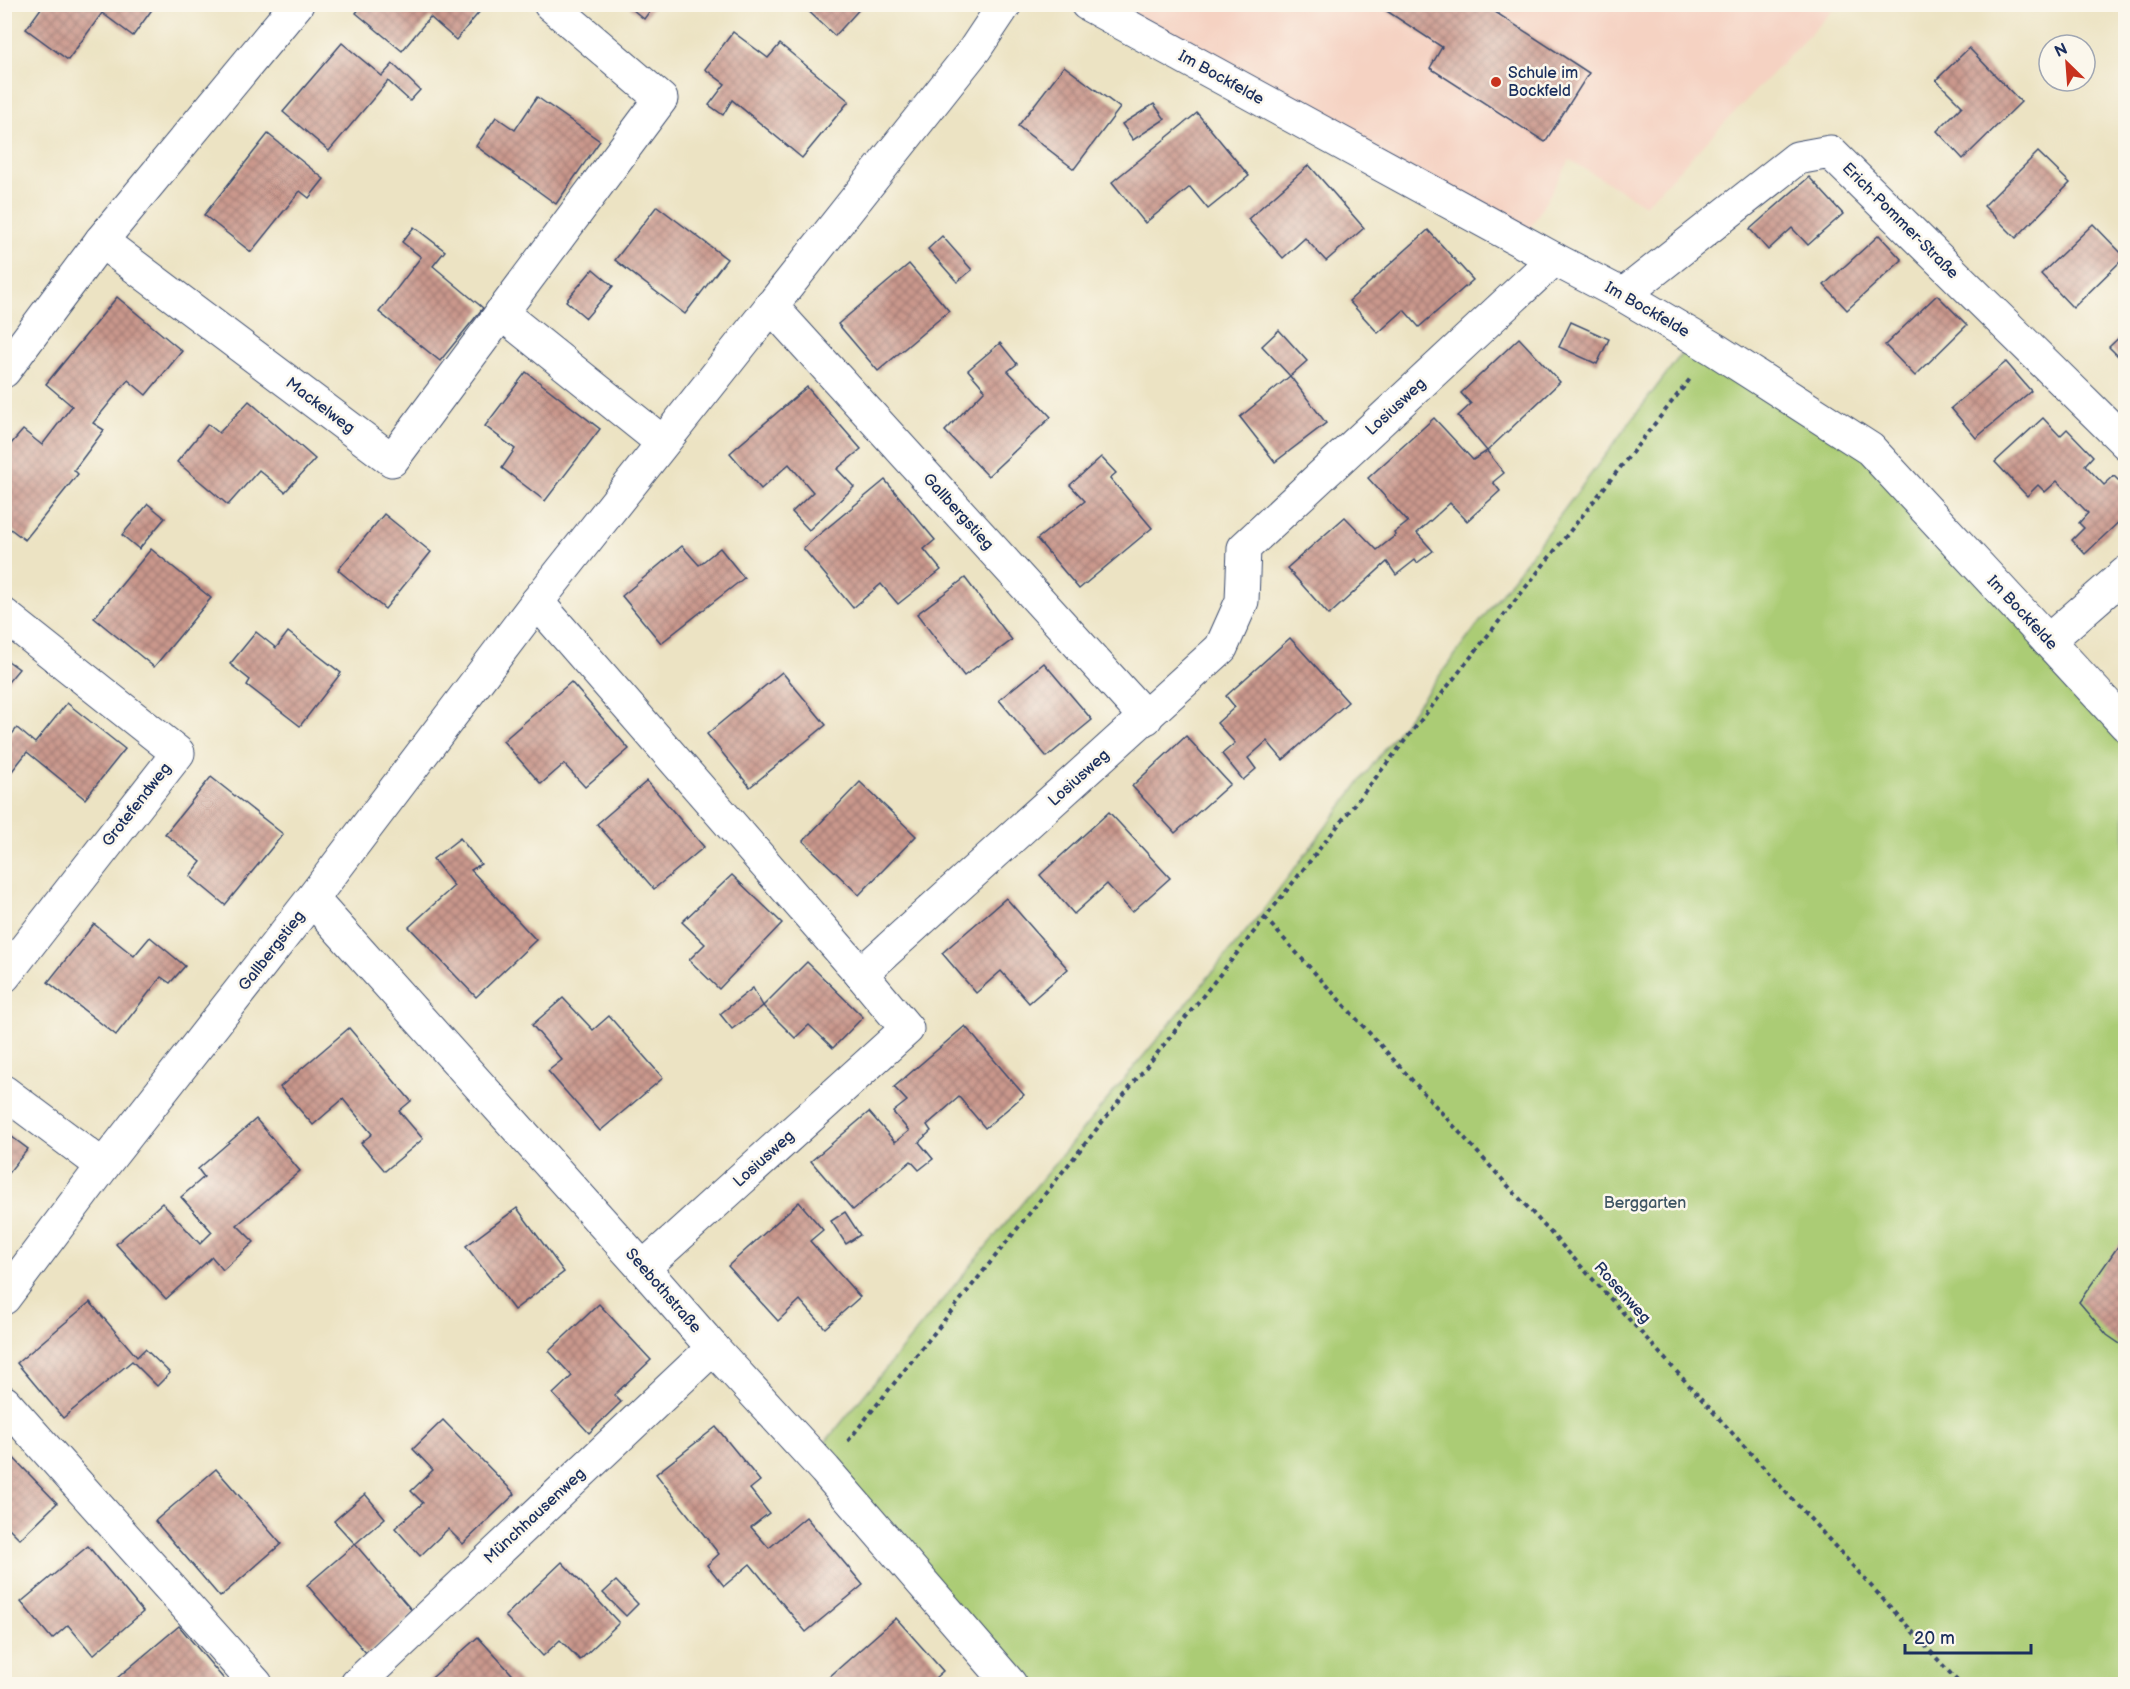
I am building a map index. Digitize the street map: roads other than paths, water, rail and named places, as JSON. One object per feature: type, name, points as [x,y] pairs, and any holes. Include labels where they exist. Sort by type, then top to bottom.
[{"type":"street","points":[[9,365],[101,241],[297,4]]},
{"type":"street","name":"Mackelweg","points":[[101,241],[392,460],[661,99],[550,4]]},
{"type":"street","name":"Gallbergstieg","points":[[4,1298],[103,1166],[312,899],[537,602],[975,49],[1005,4]]},
{"type":"street","name":"Im Bockfelde","points":[[1087,4],[1554,260],[1623,295],[1716,350],[1870,449],[2126,725]]},
{"type":"street","name":"Erich-Pommer-Straße","points":[[1623,295],[1797,158],[1830,152],[2126,443]]},
{"type":"street","name":"Losiusweg","points":[[643,1268],[907,1029],[861,974],[1221,648],[1242,601],[1244,548],[1554,260]]},
{"type":"street","name":"Gallbergstieg","points":[[771,306],[1146,718]]},
{"type":"street","points":[[501,313],[662,442]]},
{"type":"street","points":[[2048,641],[2126,573]]},
{"type":"street","points":[[537,602],[861,974]]},
{"type":"street","name":"Grotefendweg","points":[[4,615],[178,753],[4,976]]},
{"type":"street","name":"Seebothstraße","points":[[312,899],[712,1348],[825,1470],[1010,1684]]},
{"type":"street","points":[[4,1092],[103,1166]]},
{"type":"street","name":"Münchhausenweg","points":[[357,1684],[712,1348]]},
{"type":"street","points":[[4,1402],[256,1684]]},
{"type":"place","name":"Schule im Bockfeld","points":[[1496,82]]},
{"type":"park label","name":"Berggarten","points":[[1645,1203]]}]
